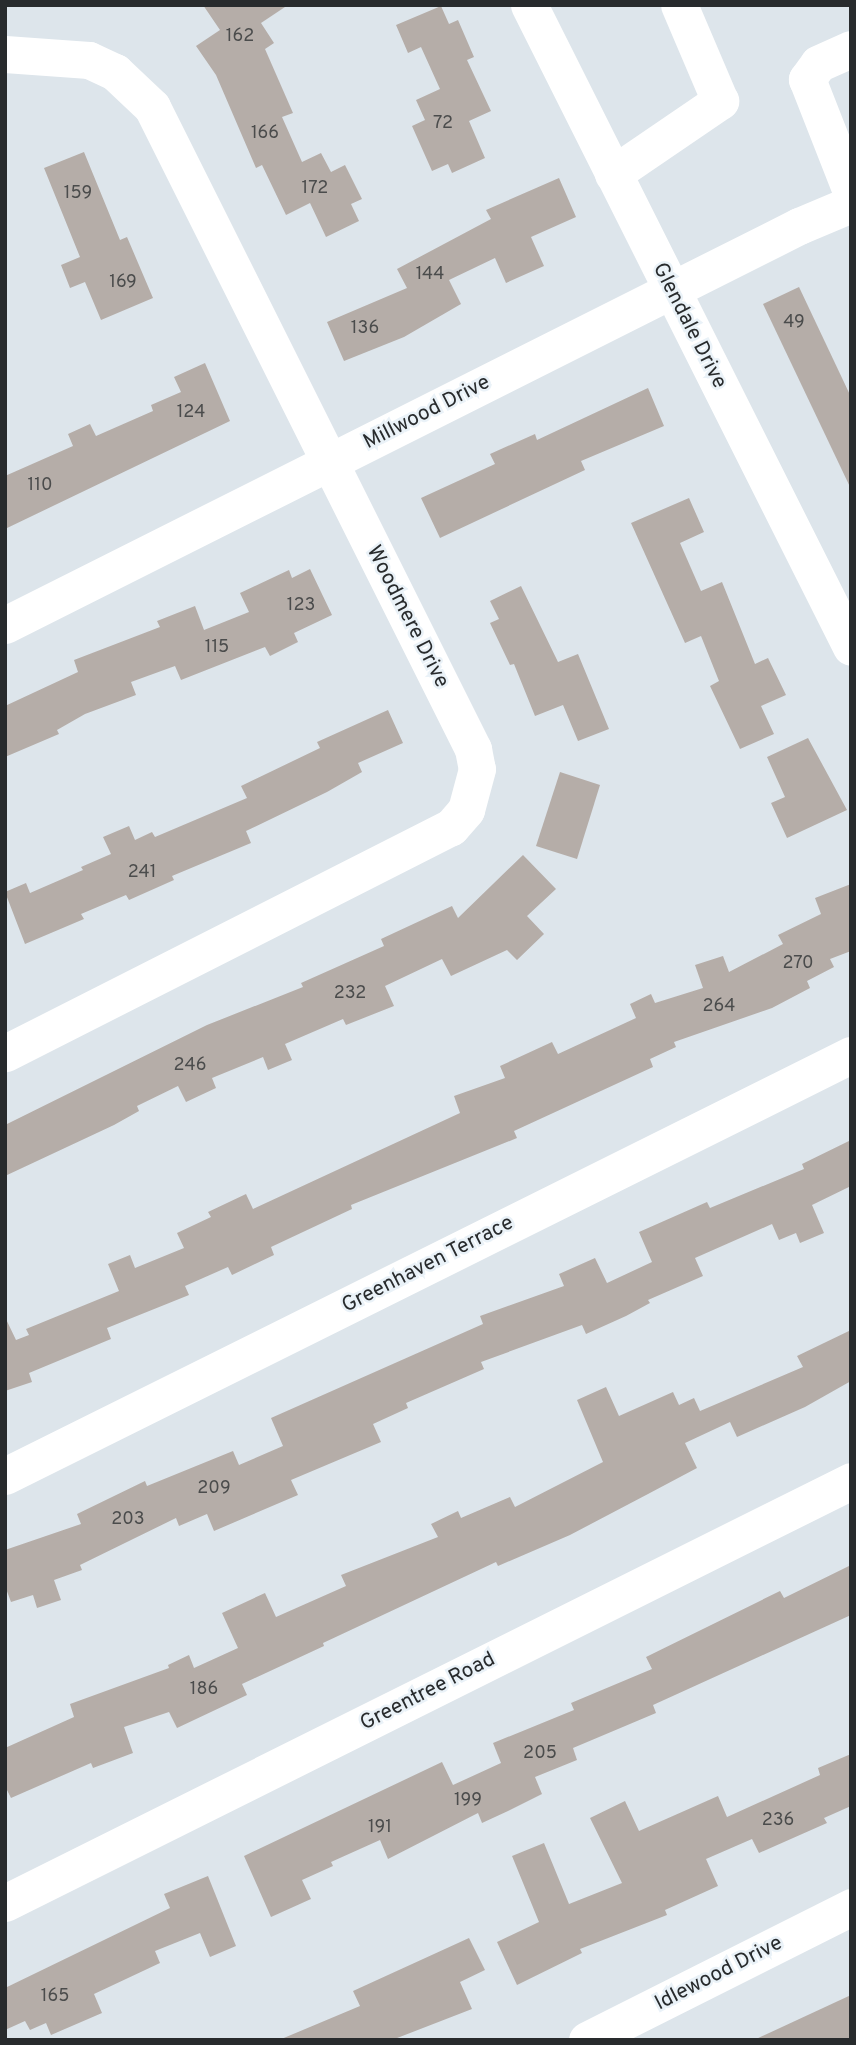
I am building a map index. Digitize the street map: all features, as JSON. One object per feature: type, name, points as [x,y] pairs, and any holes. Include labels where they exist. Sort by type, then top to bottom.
[{"type":"street","name":"Glendale Drive","points":[[529,5],[851,647]]},
{"type":"street","points":[[613,174],[720,101],[679,5]]},
{"type":"street","points":[[851,49],[818,64],[807,79],[851,191]]},
{"type":"street","name":"Woodmere Drive","points":[[5,54],[89,60],[115,72],[152,107],[473,750],[475,786],[466,810],[452,827],[5,1052]]},
{"type":"street","name":"Millwood Drive","points":[[5,625],[671,290],[851,204]]},
{"type":"street","name":"Greenhaven Terrace","points":[[5,1476],[851,1055]]},
{"type":"street","name":"Greentree Road","points":[[5,1903],[851,1481]]},
{"type":"street","name":"Idlewood Drive","points":[[587,2040],[851,1907]]},
{"type":"building","points":[[203,5],[288,5],[261,23],[274,43],[265,49],[293,113],[282,117],[302,162],[321,153],[331,172],[345,165],[362,199],[351,204],[359,221],[326,237],[310,203],[286,215],[262,165],[256,168],[216,75],[196,46],[220,30]]},
{"type":"building","points":[[441,6],[449,24],[458,20],[474,57],[467,60],[491,111],[469,121],[485,158],[452,173],[448,164],[432,171],[412,126],[425,120],[416,100],[440,89],[421,47],[408,53],[396,25]]},
{"type":"building","points":[[84,152],[120,240],[127,237],[153,298],[101,320],[85,282],[70,288],[61,265],[80,257],[44,168]]},
{"type":"building","points":[[559,178],[576,217],[531,237],[544,266],[506,283],[495,258],[449,280],[461,304],[404,337],[344,361],[327,322],[407,288],[397,269],[491,219],[486,210]]},
{"type":"building","points":[[799,287],[851,397],[851,489],[763,304]]},
{"type":"building","points":[[205,363],[230,421],[5,529],[5,476],[73,446],[68,434],[90,424],[96,436],[153,411],[151,405],[181,392],[174,377]]},
{"type":"building","points":[[648,388],[664,426],[581,461],[585,470],[440,538],[421,498],[495,464],[490,454],[535,434],[537,440]]},
{"type":"building","points":[[689,498],[704,532],[680,543],[701,591],[722,582],[755,664],[768,658],[786,695],[761,706],[774,734],[740,749],[710,686],[719,681],[701,636],[685,643],[631,523]]},
{"type":"building","points":[[310,569],[332,615],[294,633],[298,642],[270,656],[265,647],[181,680],[175,666],[131,682],[136,695],[85,714],[57,730],[59,734],[5,757],[5,706],[78,672],[74,660],[160,627],[157,621],[195,606],[204,630],[249,612],[240,593],[289,570],[292,578]]},
{"type":"building","points":[[521,586],[558,662],[578,654],[609,729],[578,741],[563,705],[535,716],[514,664],[510,665],[490,623],[499,619],[490,601]]},
{"type":"building","points":[[388,710],[403,743],[358,763],[362,772],[246,831],[251,843],[172,876],[174,880],[129,900],[126,895],[81,914],[84,919],[25,944],[5,892],[26,883],[30,893],[83,870],[81,867],[111,854],[103,837],[129,826],[135,840],[152,832],[155,837],[247,798],[241,786],[320,748],[317,742]]},
{"type":"building","points":[[808,738],[847,810],[787,838],[771,803],[785,797],[767,757]]},
{"type":"building","points":[[560,772],[600,785],[577,859],[536,846]]},
{"type":"building","points":[[523,855],[556,889],[527,916],[544,934],[517,960],[507,950],[451,976],[442,959],[385,986],[394,1006],[346,1025],[343,1019],[285,1044],[292,1060],[268,1070],[263,1057],[212,1078],[216,1088],[186,1102],[178,1086],[137,1106],[139,1111],[114,1125],[5,1176],[5,1125],[207,1025],[303,987],[301,983],[384,946],[381,939],[452,906],[458,918]]},
{"type":"building","points":[[851,884],[851,951],[830,959],[834,967],[807,981],[810,988],[772,1008],[674,1042],[676,1047],[650,1059],[653,1067],[514,1131],[517,1138],[351,1205],[352,1209],[271,1247],[274,1255],[232,1275],[228,1267],[185,1286],[189,1295],[107,1328],[111,1339],[29,1373],[32,1382],[5,1391],[5,1317],[16,1340],[29,1335],[26,1329],[119,1291],[108,1264],[130,1255],[135,1268],[184,1248],[177,1233],[211,1217],[208,1212],[246,1194],[253,1209],[460,1113],[454,1096],[505,1078],[500,1066],[552,1042],[558,1054],[636,1018],[630,1004],[651,994],[655,1003],[703,988],[695,965],[723,956],[729,972],[783,944],[778,935],[821,914],[815,898]]},
{"type":"building","points":[[851,1140],[851,1186],[812,1205],[824,1233],[800,1243],[796,1233],[779,1240],[772,1224],[695,1258],[703,1276],[648,1300],[650,1303],[626,1316],[586,1334],[582,1325],[481,1362],[484,1369],[406,1403],[408,1408],[373,1424],[381,1442],[291,1480],[298,1495],[214,1531],[207,1514],[179,1526],[176,1518],[80,1565],[82,1570],[54,1580],[61,1600],[37,1608],[33,1595],[11,1602],[5,1586],[5,1550],[81,1524],[77,1514],[145,1481],[147,1486],[233,1451],[239,1465],[283,1446],[271,1418],[483,1324],[480,1316],[564,1286],[559,1274],[595,1258],[607,1283],[652,1262],[639,1232],[707,1202],[710,1208],[804,1169],[802,1164]]},
{"type":"building","points":[[851,1330],[851,1381],[805,1407],[737,1437],[730,1422],[685,1443],[697,1468],[570,1535],[498,1566],[496,1562],[323,1643],[324,1646],[242,1684],[247,1695],[177,1728],[169,1712],[124,1727],[133,1753],[93,1768],[91,1763],[11,1798],[5,1786],[5,1748],[74,1717],[70,1704],[169,1668],[168,1665],[189,1655],[194,1668],[238,1648],[222,1613],[265,1593],[276,1617],[346,1586],[341,1575],[438,1537],[431,1524],[458,1511],[461,1518],[510,1497],[515,1507],[603,1462],[577,1400],[606,1387],[619,1416],[673,1392],[679,1405],[694,1398],[700,1411],[803,1367],[797,1356]]},
{"type":"building","points":[[851,1565],[851,1615],[653,1705],[656,1713],[573,1748],[577,1760],[535,1777],[542,1794],[508,1811],[482,1823],[478,1813],[388,1859],[380,1840],[331,1862],[333,1866],[302,1880],[311,1899],[271,1917],[244,1856],[442,1762],[453,1785],[501,1763],[493,1743],[574,1710],[571,1703],[652,1669],[646,1657],[780,1591],[784,1598]]},
{"type":"building","points":[[851,1754],[851,1806],[824,1818],[827,1823],[759,1853],[752,1839],[706,1859],[718,1886],[665,1910],[667,1915],[580,1949],[582,1953],[517,1985],[497,1942],[539,1922],[512,1856],[544,1843],[569,1904],[622,1883],[590,1818],[625,1801],[639,1831],[718,1796],[727,1817],[820,1775],[818,1768]]},
{"type":"building","points":[[208,1876],[236,1946],[210,1957],[200,1933],[155,1951],[160,1963],[94,1994],[102,2013],[51,2035],[46,2023],[30,2030],[25,2021],[5,2030],[5,1988],[170,1908],[164,1894]]},
{"type":"building","points":[[469,1938],[485,1970],[460,1982],[472,2009],[392,2040],[279,2040],[360,2006],[353,1991]]},
{"type":"building","points":[[851,1995],[851,2040],[754,2040]]}]
